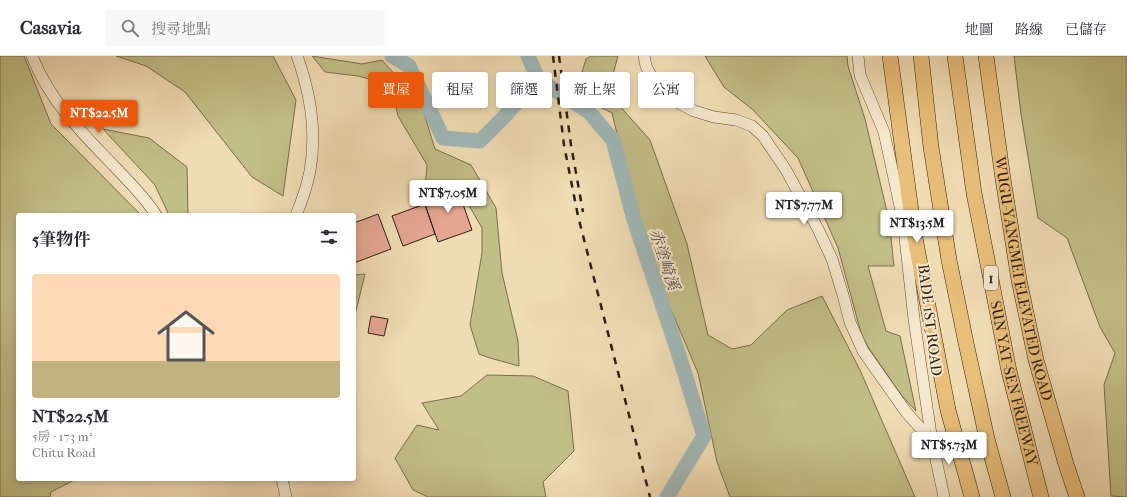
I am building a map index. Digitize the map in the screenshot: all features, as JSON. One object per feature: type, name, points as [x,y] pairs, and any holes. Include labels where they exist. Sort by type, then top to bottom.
[{"type":"highway","points":[[890,56],[914,233],[948,410],[972,497]]},
{"type":"highway","points":[[921,56],[931,147],[951,267],[987,440],[1003,497]]},
{"type":"highway","name":"SUN YAT-SEN FREEWAY","points":[[955,56],[978,215],[1009,371],[1041,497]]},
{"type":"highway","name":"WUGU-YANGMEI ELEVATED ROAD","points":[[986,56],[1018,280],[1036,360],[1077,497]]},
{"type":"street","points":[[32,56],[39,73],[69,119],[135,188],[150,205],[155,213]]},
{"type":"street","points":[[297,56],[309,96],[312,124],[312,149],[310,171],[306,190],[297,213]]},
{"type":"street","points":[[644,56],[646,66],[652,78],[660,90],[671,99],[694,111],[714,117],[736,120],[752,126],[763,136],[786,170],[818,229],[832,259],[850,322],[863,351],[906,412],[932,441]]},
{"type":"street","name":"BADE 1ST ROAD","points":[[858,56],[860,75],[884,132],[903,220],[914,319],[932,441],[944,497]]},
{"type":"street","points":[[282,481],[286,497]]},
{"type":"shaded area","points":[[0,56],[24,56],[51,124],[139,213],[16,213],[16,481],[72,481],[51,492],[50,497],[0,497]]},
{"type":"shaded area","points":[[116,56],[273,56],[296,100],[283,196],[252,177],[185,92],[146,66]]},
{"type":"shaded area","points":[[312,56],[362,64],[382,60],[393,72],[368,72],[368,79],[325,72]]},
{"type":"shaded area","points":[[591,56],[618,56],[614,72],[582,72],[586,59]]},
{"type":"shaded area","points":[[705,56],[847,56],[848,66],[865,119],[889,220],[894,266],[868,266],[886,331],[900,336],[916,411],[902,396],[868,347],[861,333],[838,248],[798,158],[752,109],[724,87]]},
{"type":"shaded area","points":[[1014,56],[1127,56],[1127,497],[1111,496],[1104,385],[1115,353],[1100,327],[1067,238],[1038,218],[1021,114]]},
{"type":"shaded area","points":[[396,108],[422,108],[435,149],[471,165],[496,208],[502,273],[518,341],[519,366],[479,354],[470,325],[482,253],[482,228],[456,183],[425,189],[427,165],[398,116]]},
{"type":"shaded area","points":[[602,108],[621,108],[650,140],[687,244],[708,335],[732,349],[751,345],[787,310],[822,296],[860,370],[915,497],[730,497],[717,462],[698,373],[644,246],[612,113]]},
{"type":"shaded area","points":[[103,129],[149,138],[187,167],[188,213],[168,213],[155,185]]},
{"type":"shaded area","points":[[365,274],[356,311],[356,275]]},
{"type":"shaded area","points":[[487,375],[533,376],[568,391],[574,451],[543,482],[546,497],[428,497],[413,490],[395,458],[417,425],[439,430],[422,403],[461,396]]},
{"type":"building","points":[[457,187],[472,230],[438,242],[423,199]]},
{"type":"building","points":[[425,204],[435,234],[403,246],[392,216]]},
{"type":"building","points":[[378,214],[391,249],[356,262],[356,222]]},
{"type":"building","points":[[371,316],[388,319],[384,336],[368,333]]},
{"type":"waterway","points":[[392,56],[409,66],[443,138],[480,141],[512,108]]},
{"type":"waterway","name":"赤塗崎溪","points":[[528,56],[538,79],[589,112],[613,140],[634,220],[704,436],[667,497]]},
{"type":"railway","points":[[553,56],[564,145],[578,216],[650,497]]},
{"type":"railway","points":[[559,56],[571,145],[583,212]]}]
